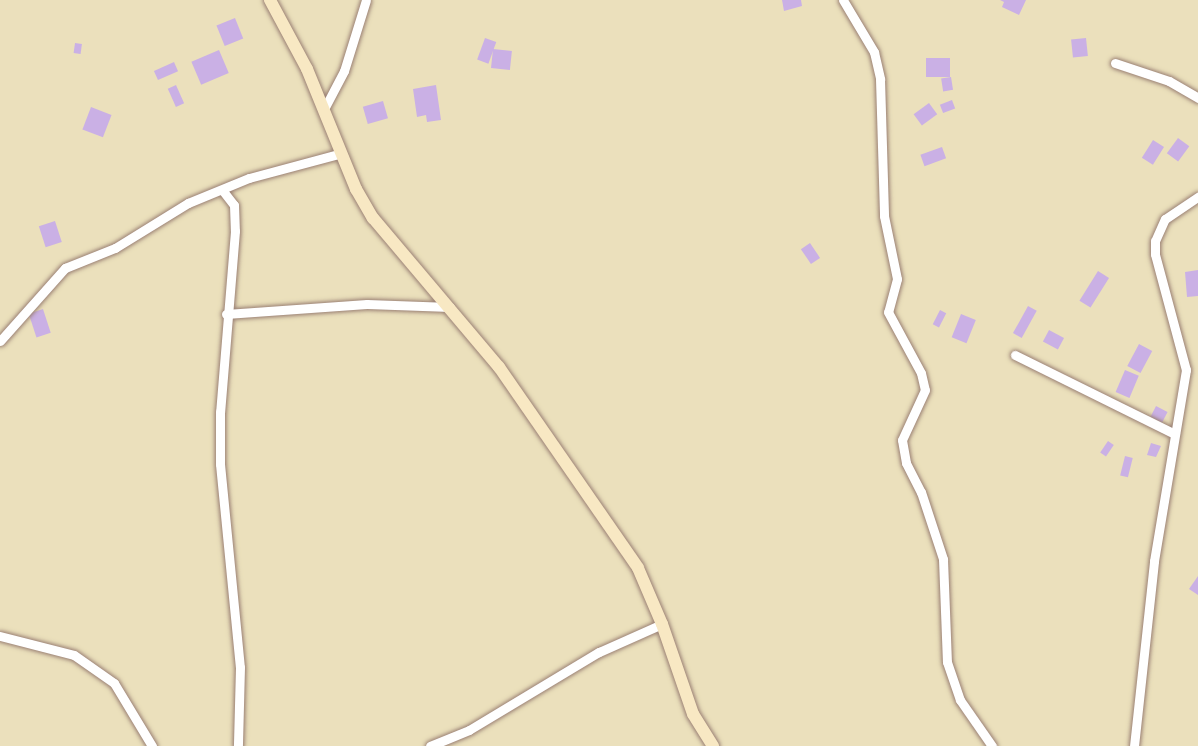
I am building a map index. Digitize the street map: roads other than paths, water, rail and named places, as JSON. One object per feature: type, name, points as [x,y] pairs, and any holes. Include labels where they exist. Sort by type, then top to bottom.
[{"type":"main road","points":[[270,0],[306,69],[373,218],[500,366],[638,568],[663,624],[693,714],[713,746]]},
{"type":"street","points":[[323,111],[344,71],[366,0]]},
{"type":"street","points":[[843,0],[874,52],[880,79],[884,216],[897,279],[888,312],[921,373],[925,390],[902,440],[906,464],[921,492],[943,559],[947,662],[960,700],[992,746]]},
{"type":"street","points":[[1115,63],[1169,81],[1198,98]]},
{"type":"street","points":[[0,341],[65,268],[115,248],[159,218],[249,178],[342,153]]},
{"type":"street","points":[[223,191],[234,205],[235,231],[226,314],[220,464],[240,667],[238,746]]},
{"type":"street","points":[[1134,746],[1154,561],[1186,370],[1155,254],[1155,241],[1165,219],[1198,197]]},
{"type":"street","points":[[226,314],[356,304],[450,307]]},
{"type":"street","points":[[1015,355],[1175,434]]},
{"type":"street","points":[[430,746],[469,730],[599,652],[663,624]]},
{"type":"street","points":[[0,636],[75,655],[100,673],[120,690],[152,746]]}]
